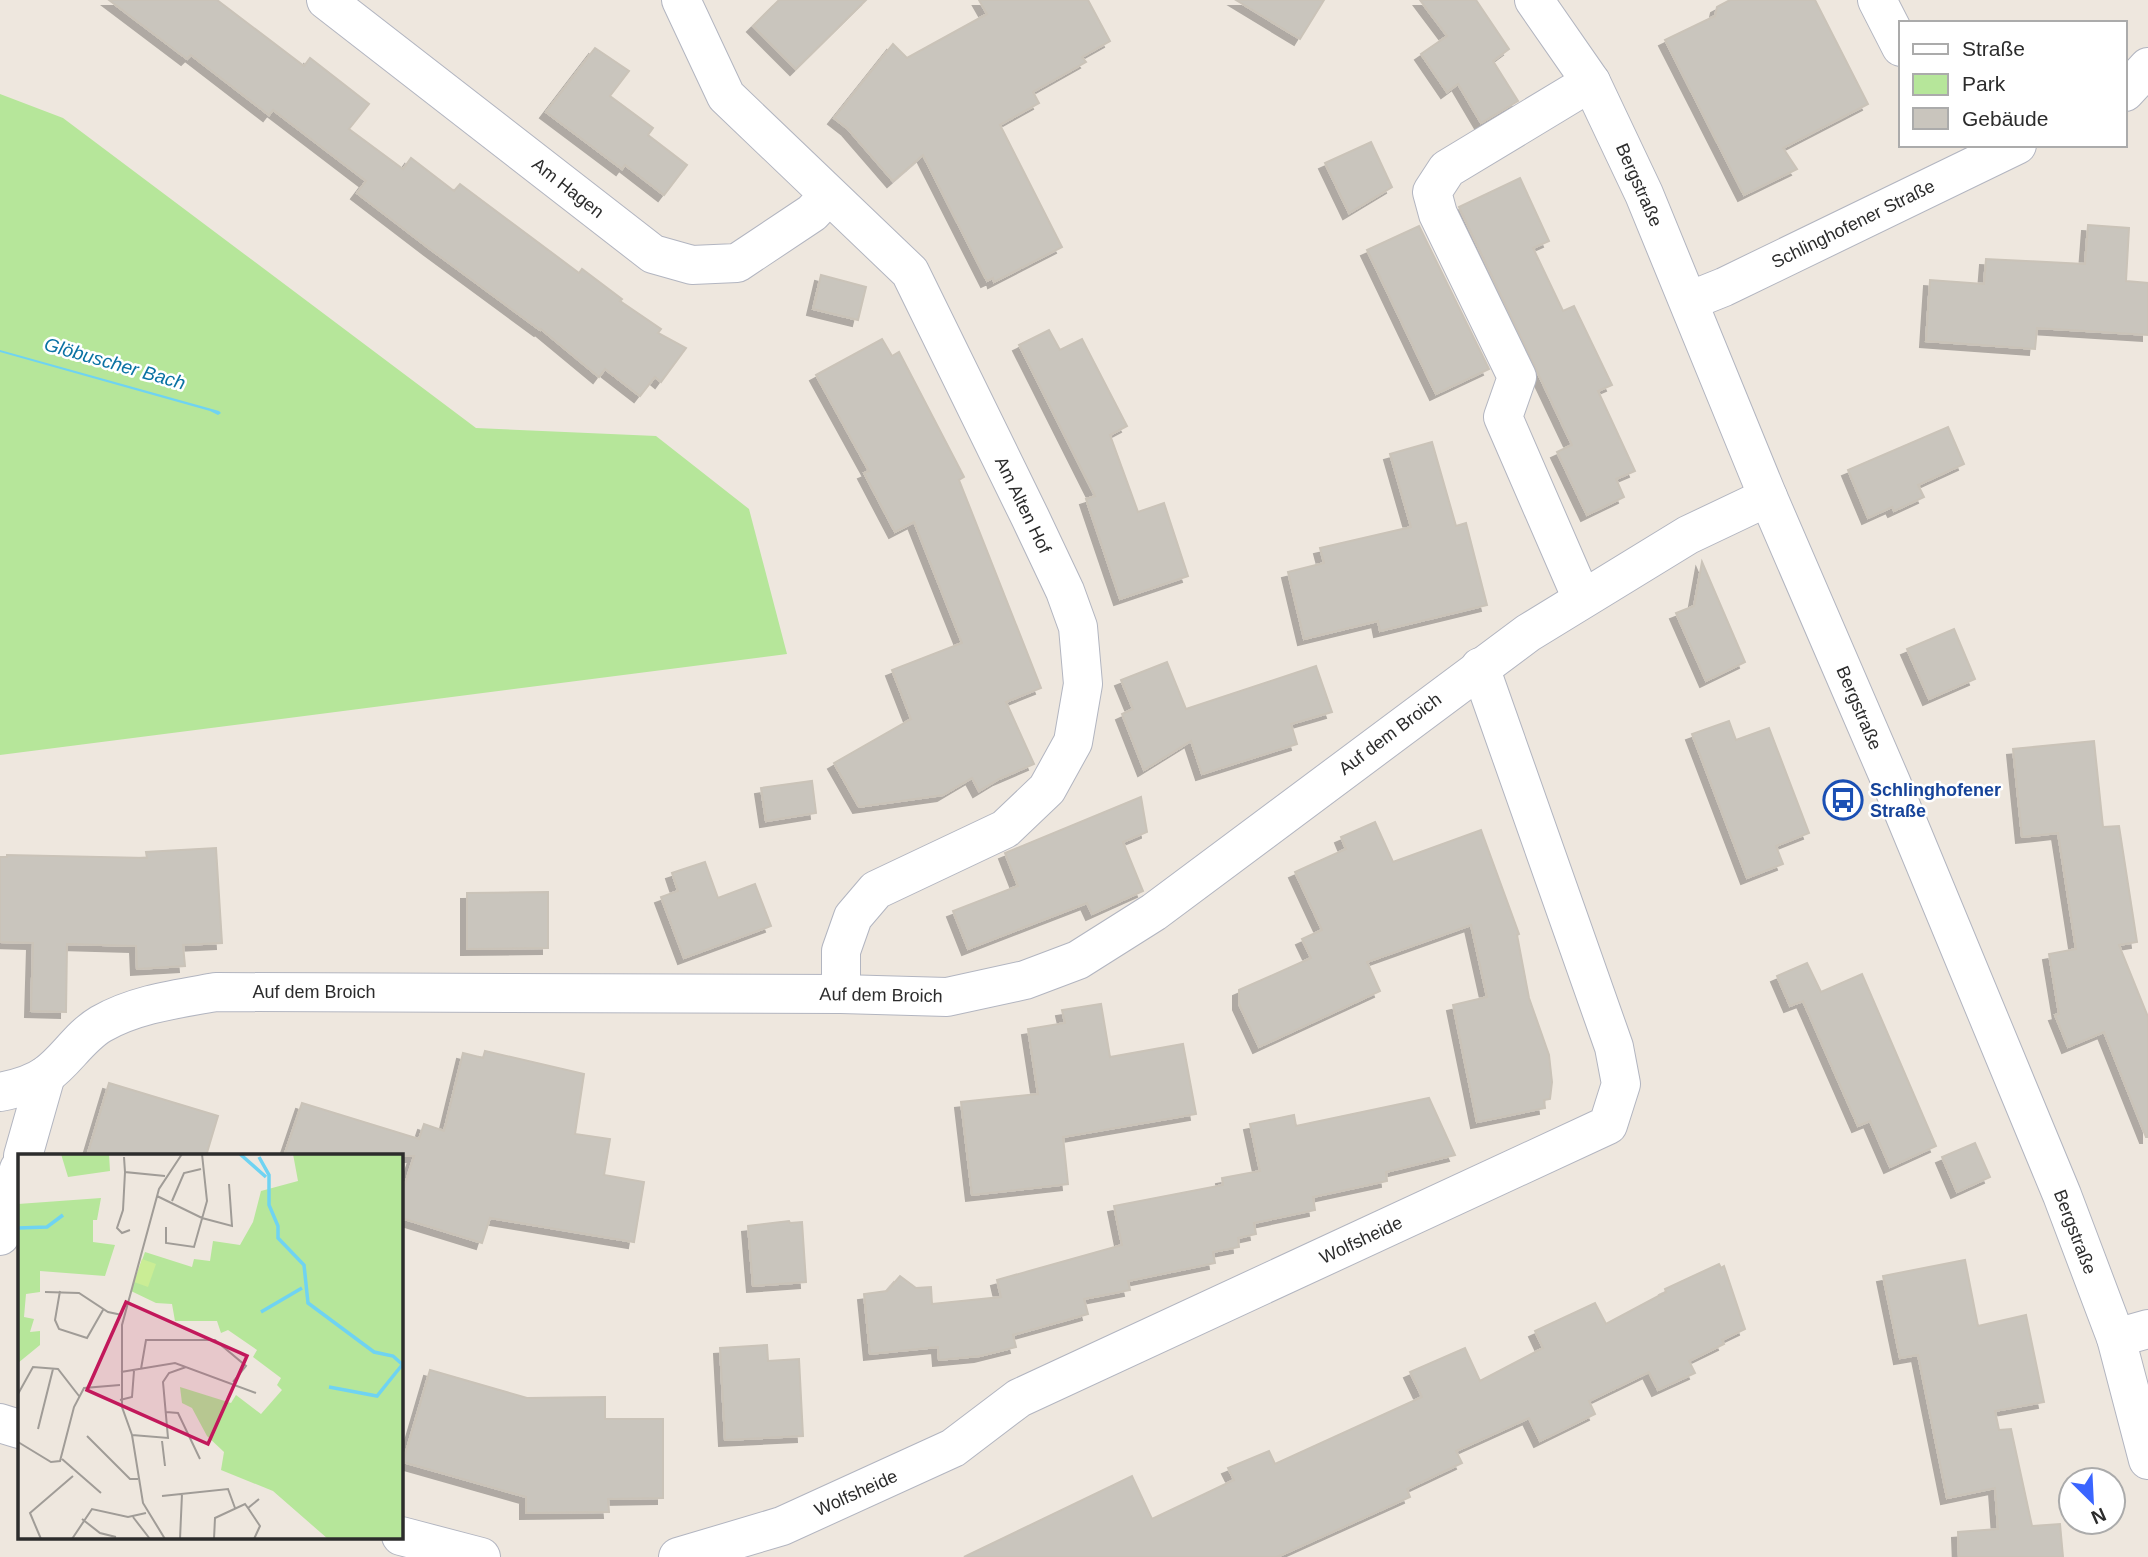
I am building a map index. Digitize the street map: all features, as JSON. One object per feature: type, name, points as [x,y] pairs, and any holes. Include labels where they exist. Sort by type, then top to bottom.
[{"type":"street","name":"Am Hagen","points":[[326,0],[653,254],[692,265],[737,263],[812,213],[828,196]]},
{"type":"street","name":"Am Alten Hof","points":[[681,0],[726,96],[910,272],[1065,591],[1078,627],[1083,684],[1073,742],[1047,789],[1004,829],[876,890],[853,917],[841,951],[841,994]]},
{"type":"street","name":"Bergstraße","points":[[1534,0],[1591,82],[1644,194],[1768,497],[1921,854],[2062,1195],[2132,1334],[2148,1460]]},
{"type":"street","points":[[1877,0],[1899,43]]},
{"type":"street","points":[[2127,90],[2148,67]]},
{"type":"street","points":[[1582,599],[1503,417],[1517,377],[1438,214],[1432,192],[1447,169],[1591,82]]},
{"type":"street","name":"Schlinghofener Straße","points":[[1689,300],[1724,286],[1959,158],[2008,147]]},
{"type":"street","name":"Auf dem Broich","points":[[0,1092],[20,1088],[46,1075],[100,1025],[123,1014],[155,1003],[216,992],[947,996],[1024,980],[1078,960],[1154,912],[1528,633],[1688,535],[1768,497]]},
{"type":"street","name":"Wolfsheide","points":[[678,1557],[782,1526],[953,1448],[1019,1398],[1608,1125],[1621,1084],[1614,1047],[1480,667]]},
{"type":"street","points":[[24,1154],[46,1075]]},
{"type":"street","points":[[0,1236],[18,1173]]},
{"type":"street","points":[[0,1423],[18,1429]]},
{"type":"street","points":[[402,1536],[481,1557]]},
{"type":"green space","points":[[0,94],[63,118],[476,428],[656,436],[749,509],[787,654],[0,755]]},
{"type":"water","name":"Glöbuscher Bach","points":[[0,350],[219,411],[221,413],[218,415]]},
{"type":"building","points":[[109,0],[217,0],[304,66],[310,58],[369,104],[349,129],[403,169],[411,158],[454,191],[460,184],[579,273],[582,269],[622,299],[620,301],[661,329],[658,333],[686,348],[661,382],[655,377],[640,396],[605,369],[599,377],[541,329],[357,193],[366,181],[273,110],[269,115],[191,55],[187,59]]},
{"type":"building","points":[[779,0],[866,0],[796,69],[753,26]]},
{"type":"building","points":[[979,0],[1088,0],[1110,41],[1082,57],[1086,62],[1033,92],[1039,103],[1000,125],[1062,247],[994,282],[993,278],[987,281],[923,155],[893,181],[848,129],[834,118],[893,44],[907,58],[987,14]]},
{"type":"building","points":[[1236,0],[1324,0],[1300,39]]},
{"type":"building","points":[[1420,0],[1476,0],[1509,49],[1493,61],[1518,101],[1481,123],[1458,84],[1447,92],[1421,54],[1447,36]]},
{"type":"building","points":[[1730,0],[1815,0],[1868,104],[1783,148],[1797,169],[1744,195],[1665,40],[1715,16],[1717,7]]},
{"type":"building","points":[[595,48],[629,71],[610,96],[653,128],[648,135],[687,165],[664,195],[625,165],[622,169],[546,112]]},
{"type":"building","points":[[1371,142],[1392,187],[1349,213],[1325,163]]},
{"type":"building","points":[[1520,178],[1549,241],[1533,248],[1563,311],[1574,306],[1612,385],[1598,391],[1635,471],[1616,479],[1624,497],[1587,515],[1557,452],[1572,445],[1459,207]]},
{"type":"building","points":[[2088,225],[2129,228],[2126,281],[2148,283],[2148,335],[2037,328],[2035,349],[1926,341],[1930,280],[1984,284],[1986,259],[2085,264]]},
{"type":"building","points":[[1419,226],[1489,369],[1436,394],[1367,250]]},
{"type":"building","points":[[821,275],[866,287],[858,320],[813,309]]},
{"type":"building","points":[[1049,330],[1060,350],[1082,339],[1127,426],[1110,435],[1138,512],[1164,503],[1188,576],[1120,599],[1086,499],[1095,496],[1019,345]]},
{"type":"building","points":[[882,339],[892,356],[899,352],[964,477],[959,480],[1041,688],[1006,702],[1034,764],[979,791],[972,778],[943,795],[859,807],[834,763],[911,719],[892,670],[962,643],[914,522],[895,532],[864,473],[869,471],[816,375]]},
{"type":"building","points":[[1948,427],[1964,464],[1918,485],[1924,497],[1894,511],[1892,507],[1868,518],[1848,470]]},
{"type":"building","points":[[1432,442],[1456,526],[1466,523],[1487,605],[1380,631],[1378,621],[1304,639],[1288,572],[1324,563],[1320,548],[1411,527],[1390,454]]},
{"type":"building","points":[[1702,562],[1745,662],[1706,681],[1676,613],[1694,606]]},
{"type":"building","points":[[1954,629],[1975,679],[1929,699],[1907,649]]},
{"type":"building","points":[[1167,662],[1186,709],[1316,666],[1332,712],[1291,724],[1297,744],[1202,774],[1191,741],[1144,770],[1122,714],[1133,709],[1121,680]]},
{"type":"building","points":[[1729,721],[1736,740],[1769,728],[1809,833],[1776,846],[1783,864],[1747,878],[1692,734]]},
{"type":"building","points":[[2094,741],[2103,827],[2119,826],[2137,942],[2119,945],[2148,1017],[2148,1137],[2104,1032],[2068,1047],[2055,1015],[2059,1014],[2049,954],[2076,949],[2058,833],[2022,837],[2013,749]]},
{"type":"building","points":[[812,781],[816,813],[766,821],[761,788]]},
{"type":"building","points":[[1141,797],[1147,832],[1123,842],[1143,891],[1092,914],[1087,903],[968,949],[953,911],[1018,886],[1005,853]]},
{"type":"building","points":[[1375,822],[1393,862],[1481,830],[1519,934],[1517,935],[1529,998],[1549,1055],[1552,1082],[1550,1099],[1544,1100],[1545,1108],[1477,1122],[1453,1005],[1487,997],[1471,925],[1367,962],[1380,991],[1259,1047],[1239,1004],[1239,990],[1311,958],[1302,939],[1322,930],[1295,872],[1346,849],[1341,837]]},
{"type":"building","points":[[216,848],[222,943],[183,945],[185,966],[137,969],[136,946],[67,944],[66,1012],[31,1011],[33,943],[0,942],[0,857],[147,858],[146,852]]},
{"type":"building","points":[[705,862],[718,898],[755,884],[771,926],[684,958],[661,897],[678,891],[672,873]]},
{"type":"building","points":[[548,892],[548,948],[467,949],[467,893]]},
{"type":"building","points":[[1807,963],[1821,992],[1862,974],[1936,1146],[1890,1167],[1870,1121],[1858,1126],[1803,1001],[1790,1006],[1777,976]]},
{"type":"building","points":[[1101,1004],[1110,1057],[1183,1044],[1196,1114],[1063,1137],[1068,1184],[972,1195],[961,1102],[1038,1094],[1028,1029],[1065,1023],[1062,1010]]},
{"type":"building","points":[[485,1051],[584,1074],[575,1134],[610,1139],[604,1175],[644,1182],[634,1242],[490,1218],[482,1243],[402,1218],[402,1194],[414,1156],[285,1154],[302,1103],[419,1139],[424,1124],[444,1131],[463,1053],[483,1058]]},
{"type":"building","points":[[109,1083],[218,1116],[207,1154],[88,1154]]},
{"type":"building","points":[[1429,1098],[1455,1155],[1386,1172],[1387,1181],[1313,1197],[1315,1210],[1254,1223],[1256,1234],[1238,1238],[1239,1247],[1213,1252],[1215,1263],[1128,1281],[1130,1290],[1084,1299],[1088,1314],[1013,1335],[1016,1347],[980,1356],[939,1360],[938,1347],[870,1354],[864,1294],[887,1291],[900,1276],[916,1288],[931,1287],[932,1304],[1001,1297],[997,1280],[1122,1245],[1114,1206],[1223,1185],[1222,1178],[1260,1171],[1250,1124],[1294,1115],[1296,1126]]},
{"type":"building","points":[[1975,1143],[1990,1177],[1957,1192],[1942,1157]]},
{"type":"building","points":[[802,1222],[806,1282],[753,1286],[748,1226]]},
{"type":"building","points":[[1965,1260],[1978,1326],[2026,1315],[2044,1402],[1995,1411],[1999,1430],[2011,1429],[2032,1526],[2057,1524],[2057,1536],[2061,1536],[2063,1557],[1959,1557],[1958,1532],[1998,1529],[1995,1488],[1947,1498],[1918,1355],[1900,1358],[1883,1276]]},
{"type":"building","points":[[1719,1264],[1721,1268],[1724,1266],[1745,1329],[1722,1340],[1724,1344],[1689,1361],[1695,1373],[1658,1390],[1649,1372],[1589,1401],[1595,1414],[1540,1441],[1529,1418],[1456,1451],[1462,1463],[1407,1489],[1410,1497],[1277,1557],[964,1557],[1132,1476],[1152,1519],[1234,1480],[1228,1468],[1269,1451],[1275,1464],[1422,1397],[1410,1372],[1465,1348],[1480,1381],[1543,1348],[1535,1331],[1595,1303],[1606,1324],[1666,1292],[1665,1289]]},
{"type":"building","points":[[767,1345],[768,1361],[799,1359],[803,1436],[725,1440],[720,1348]]},
{"type":"building","points":[[430,1370],[527,1398],[605,1397],[605,1419],[663,1419],[663,1498],[608,1499],[609,1512],[526,1513],[526,1497],[403,1462]]},
{"type":"place","name":"Schlinghofener Straße","points":[[1843,800]]}]
